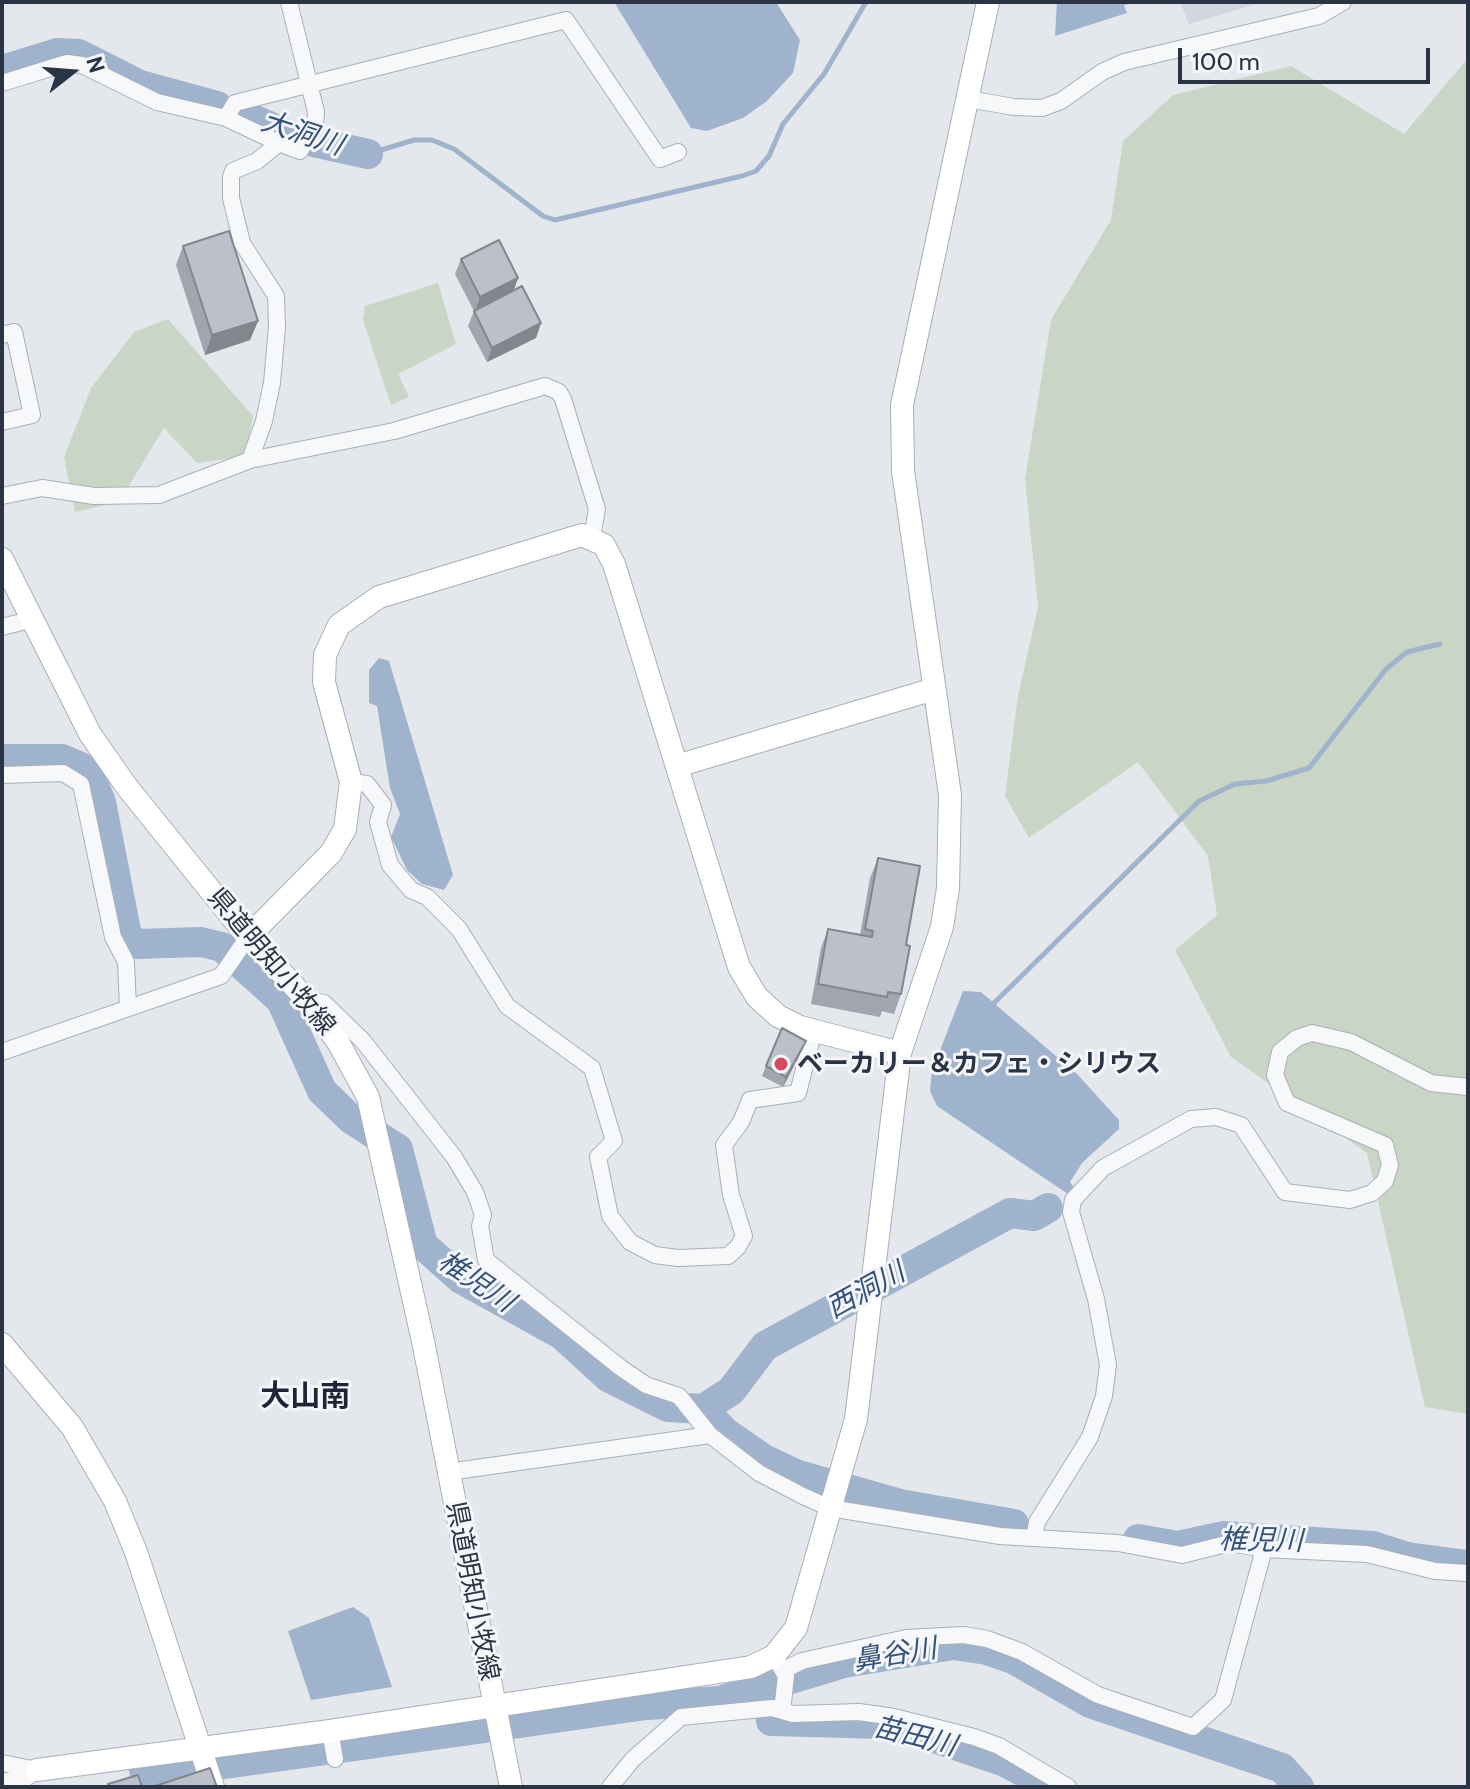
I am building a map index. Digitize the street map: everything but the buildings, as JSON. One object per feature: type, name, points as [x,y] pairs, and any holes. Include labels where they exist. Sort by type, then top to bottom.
[{"type":"street","points":[[2,83],[67,63],[82,65],[157,102],[226,118],[300,151],[316,112],[289,2]]},
{"type":"street","points":[[782,1711],[785,1693],[781,1667],[796,1628],[856,1419],[900,1053],[942,927],[952,847],[950,795],[903,471],[902,405],[988,2]]},
{"type":"street","points":[[968,99],[1042,108],[1061,101],[1102,72],[1124,62],[1319,16],[1343,2]]},
{"type":"street","points":[[226,118],[235,103],[566,20],[660,159],[678,152]]},
{"type":"street","points":[[250,460],[272,383],[276,296],[242,243],[231,198],[231,177],[233,171],[269,154],[279,143]]},
{"type":"street","points":[[2,335],[14,332],[32,415],[2,422]]},
{"type":"street","points":[[2,496],[42,488],[94,496],[159,495],[250,460],[394,431],[545,386],[559,392],[563,399],[589,482],[597,509],[592,537]]},
{"type":"street","points":[[2,1052],[221,976],[245,941],[331,853],[345,829],[351,782],[324,682],[325,655],[339,625],[379,597],[572,536],[592,537],[604,545],[614,564],[739,967],[757,997],[778,1016],[814,1030],[900,1053]]},
{"type":"street","name":"県道明知小牧線","points":[[2,559],[90,734],[245,941],[307,1000],[360,1079],[375,1119],[417,1311],[511,1787]]},
{"type":"street","points":[[2,627],[33,619]]},
{"type":"street","points":[[677,766],[934,689]]},
{"type":"street","points":[[2,775],[63,773],[81,784],[113,937],[126,962],[128,1008]]},
{"type":"street","points":[[351,782],[367,784],[383,805],[378,822],[390,865],[411,890],[427,897],[459,929],[507,1006],[592,1068],[614,1141],[598,1157],[610,1216],[630,1242],[655,1255],[678,1258],[728,1256],[738,1247],[744,1236],[731,1195],[724,1145],[741,1122],[750,1100],[798,1093],[814,1030]]},
{"type":"street","points":[[307,1000],[324,1003],[363,1041],[454,1157],[475,1192],[483,1215],[480,1226],[486,1260],[621,1368],[646,1385],[679,1396],[710,1435],[759,1473],[831,1504],[935,1527],[1118,1543],[1182,1555],[1230,1543],[1264,1549],[1367,1554],[1435,1571],[1468,1573]]},
{"type":"street","points":[[1034,1538],[1037,1522],[1090,1437],[1104,1396],[1108,1365],[1096,1299],[1071,1212],[1073,1200],[1103,1168],[1191,1119],[1216,1117],[1241,1125],[1285,1192],[1350,1200],[1372,1193],[1385,1181],[1390,1165],[1385,1145],[1287,1103],[1275,1075],[1280,1052],[1297,1038],[1312,1033],[1351,1042],[1431,1083],[1468,1087]]},
{"type":"street","points":[[2,1344],[72,1427],[115,1501],[136,1552],[207,1768]]},
{"type":"street","points":[[448,1472],[710,1435]]},
{"type":"street","points":[[2,1763],[37,1770],[207,1768],[331,1735],[736,1669],[781,1667],[906,1638],[964,1635],[987,1639],[1022,1652],[1098,1695],[1193,1727],[1223,1700],[1264,1549]]},
{"type":"street","points":[[617,1784],[681,1717],[772,1708],[793,1714],[859,1712],[974,1737],[999,1746],[1068,1787]]},
{"type":"street","points":[[331,1735],[335,1759]]},
{"type":"street","points":[[2,1782],[26,1778],[37,1770]]},
{"type":"shaded area","points":[[1180,2],[1263,2],[1189,24]]},
{"type":"green space","points":[[1468,58],[1468,1414],[1425,1407],[1367,1153],[1231,1057],[1175,950],[1217,915],[1208,856],[1138,762],[1029,838],[1005,796],[1018,696],[1038,607],[1025,479],[1051,320],[1111,220],[1123,141],[1173,95],[1291,66],[1404,134]]},
{"type":"green space","points":[[438,283],[456,344],[398,374],[409,397],[391,405],[363,320],[365,306]]},
{"type":"green space","points":[[168,319],[253,416],[246,456],[197,463],[164,428],[119,502],[75,512],[64,457],[91,388],[134,332]]},
{"type":"water","points":[[614,2],[776,2],[800,40],[793,73],[767,101],[743,118],[707,131],[691,128]]},
{"type":"water","points":[[1057,2],[1130,4],[1124,5],[1127,13],[1055,36]]},
{"type":"water","points":[[379,658],[389,661],[453,875],[444,890],[422,884],[407,870],[391,837],[400,814],[390,788],[377,706],[369,703],[369,670]]},
{"type":"water","points":[[963,991],[981,992],[1077,1074],[1119,1120],[1119,1129],[1082,1163],[1070,1182],[1074,1187],[1068,1194],[937,1106],[930,1091],[932,1071]]},
{"type":"water","points":[[353,1607],[369,1618],[392,1687],[311,1700],[288,1631]]},
{"type":"waterway","points":[[368,154],[414,140],[432,140],[454,149],[543,216],[555,220],[742,176],[756,171],[769,156],[783,124],[824,74],[866,2]]},
{"type":"waterway","name":"大洞川","points":[[2,70],[57,53],[79,54],[140,85],[217,106]]},
{"type":"waterway","name":"大洞川","points":[[237,112],[296,138],[368,154]]},
{"type":"waterway","points":[[992,1005],[1199,801],[1235,784],[1266,781],[1309,768],[1386,669],[1407,652],[1440,644]]},
{"type":"waterway","name":"椎児川","points":[[2,759],[62,759],[81,767],[90,776],[101,802],[127,936],[137,944],[201,942],[222,947],[281,1000],[322,1091],[351,1119],[398,1149],[423,1245],[461,1279],[562,1335],[608,1377],[668,1407],[703,1409],[725,1432],[764,1459],[798,1475],[900,1504],[1014,1524]]},
{"type":"waterway","name":"西洞川","points":[[703,1409],[731,1391],[765,1346],[1010,1213],[1034,1216],[1048,1208]]},
{"type":"waterway","name":"椎児川","points":[[1138,1539],[1178,1546],[1224,1536],[1373,1546],[1407,1557],[1468,1565]]},
{"type":"waterway","name":"鼻谷川","points":[[513,1724],[646,1705],[719,1701],[844,1663],[953,1645],[987,1650],[1013,1659],[1090,1703],[1282,1768],[1299,1787]]},
{"type":"waterway","name":"苗田川","points":[[771,1721],[883,1724],[1005,1762],[1052,1787]]},
{"type":"waterway","name":"鼻谷川","points":[[144,1770],[160,1773],[485,1728]]},
{"type":"place","name":"ベーカリー＆カフェ・シリウス","points":[[781,1064]]},
{"type":"district","name":"大山南","points":[[305,1397]]}]
